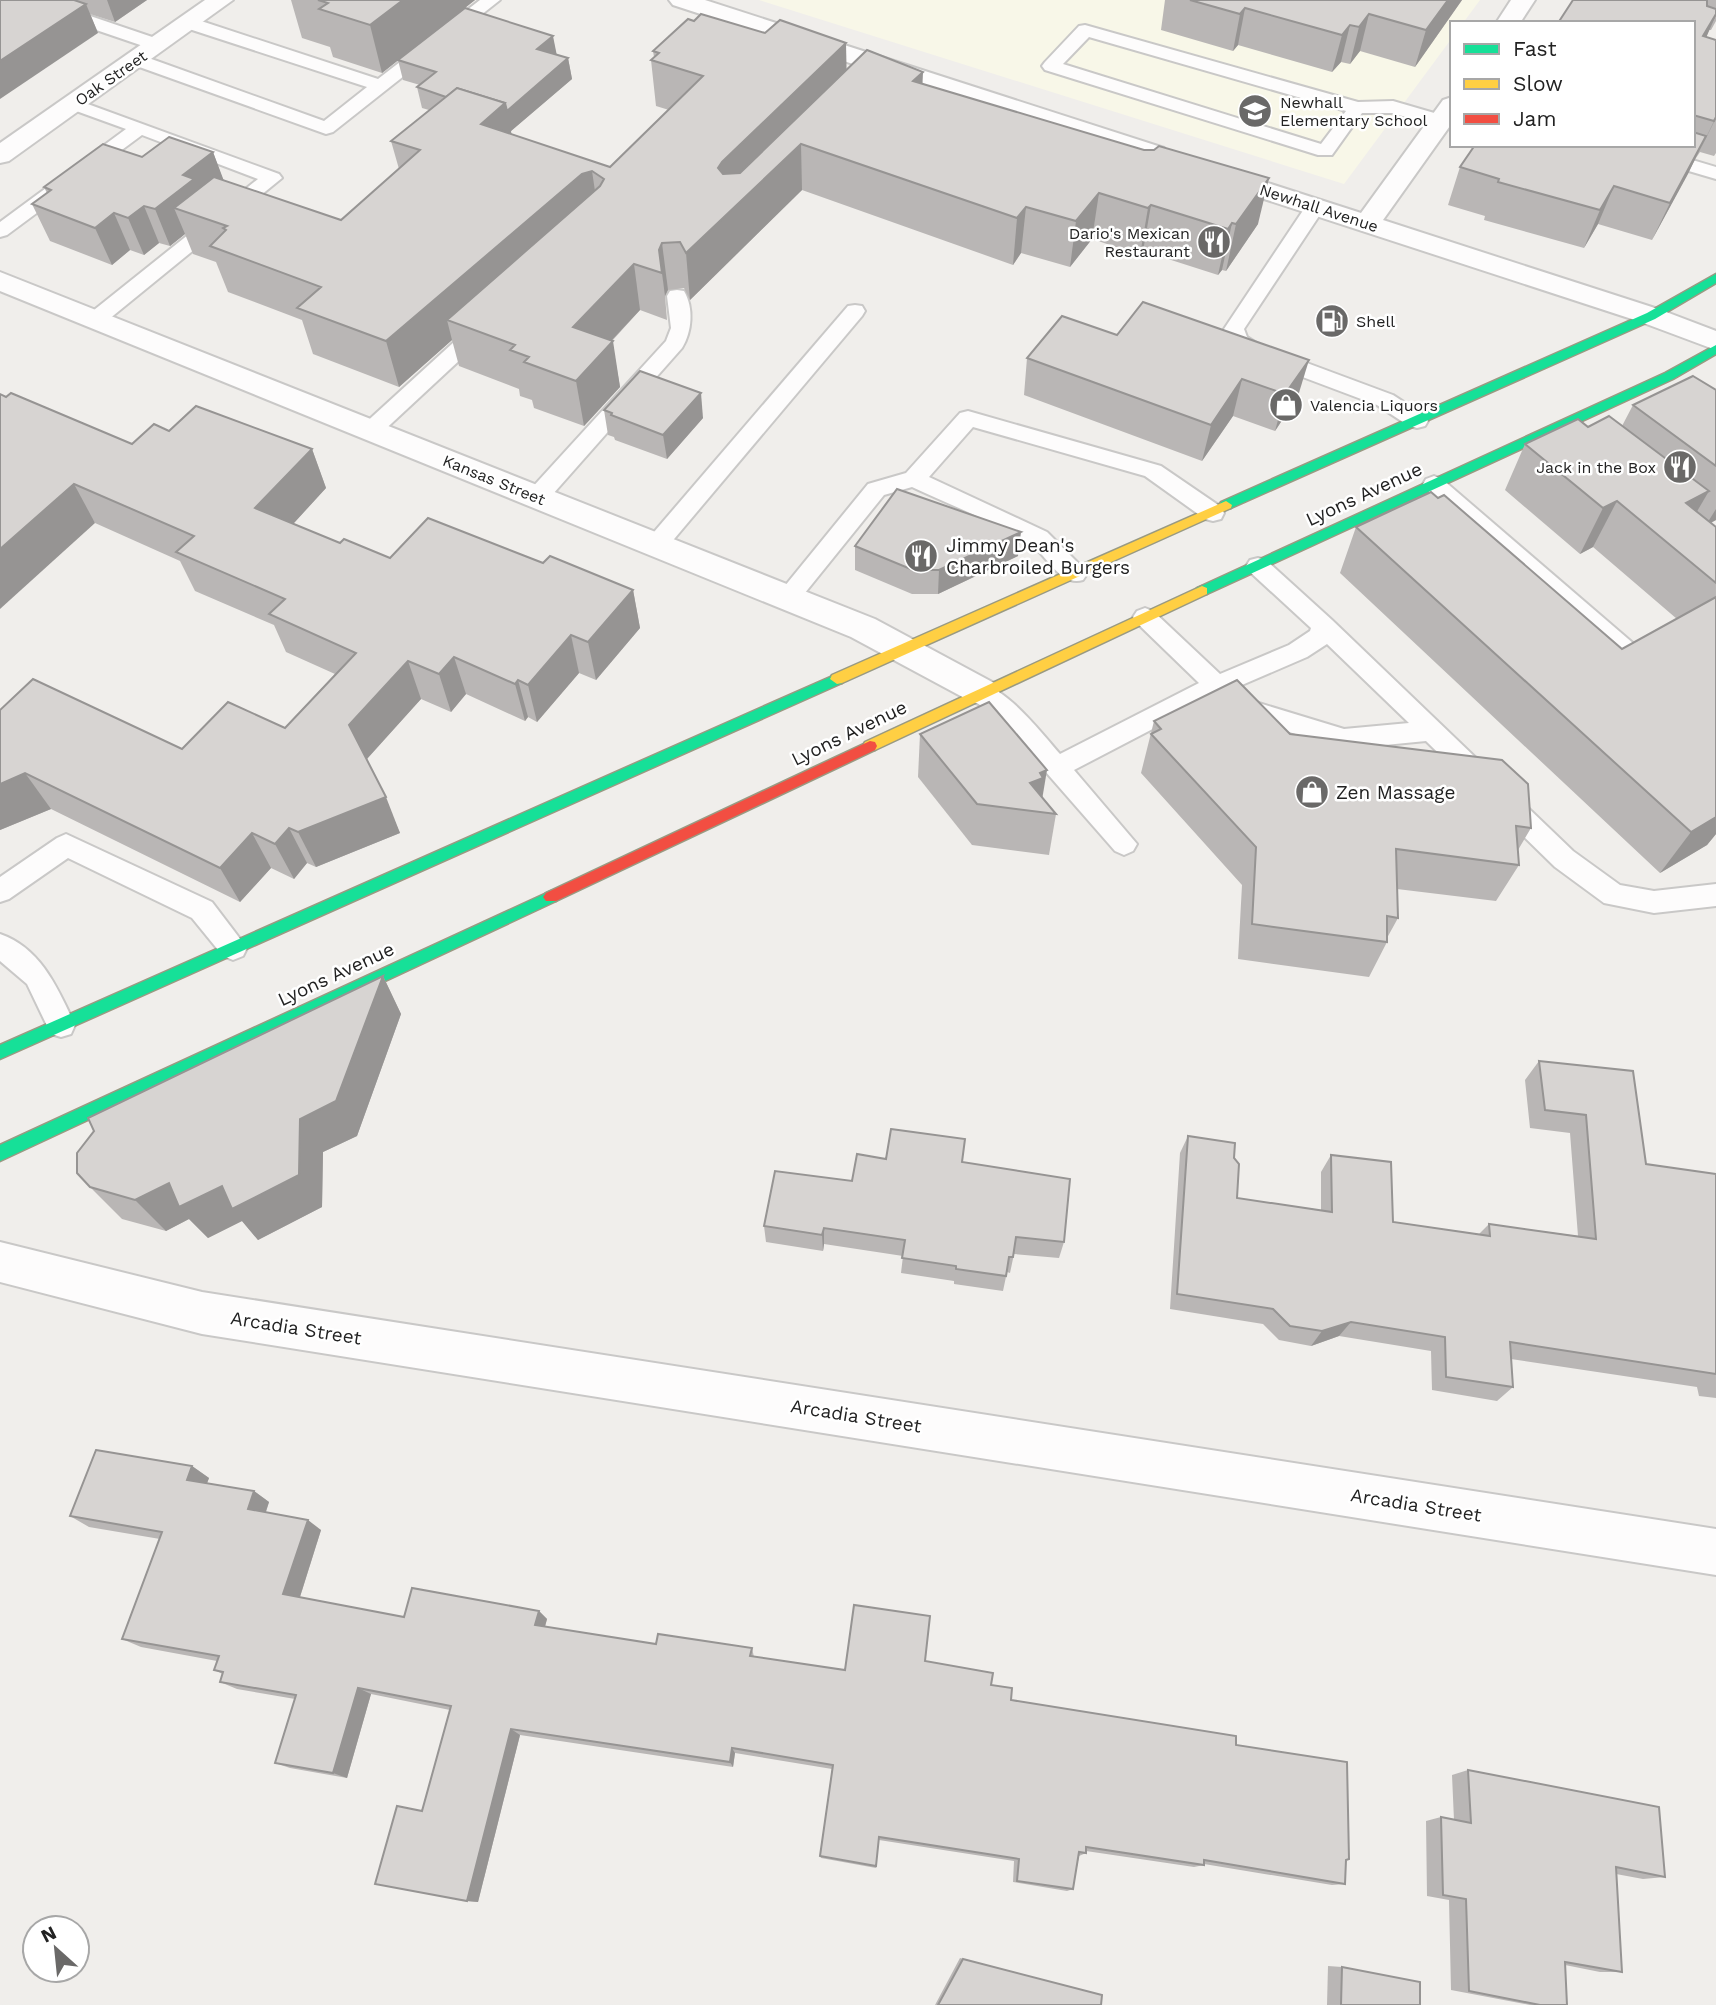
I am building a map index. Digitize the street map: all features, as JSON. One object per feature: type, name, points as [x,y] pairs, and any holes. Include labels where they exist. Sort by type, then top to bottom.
[{"type":"main road","points":[[0,1052],[1651,316],[1716,278]]},
{"type":"main road","name":"Lyons Avenue","points":[[0,1153],[699,828],[982,692],[1638,390],[1716,349]]},
{"type":"street","name":"Oak Street","points":[[0,155],[221,0]]},
{"type":"street","points":[[681,0],[1172,160]]},
{"type":"street","points":[[1509,21],[1523,0]]},
{"type":"street","points":[[1367,224],[1447,113]]},
{"type":"street","name":"Newhall Avenue","points":[[1198,169],[1651,316],[1716,341]]},
{"type":"street","name":"Kansas Street","points":[[0,281],[863,628],[982,692]]},
{"type":"street","name":"Arcadia Street","points":[[0,1262],[202,1313],[1716,1552]]},
{"type":"lane","points":[[26,0],[158,44]]},
{"type":"lane","points":[[137,60],[326,128],[491,0]]},
{"type":"lane","points":[[189,23],[381,86]]},
{"type":"lane","points":[[1357,108],[1325,151],[1051,66],[1085,30],[1357,108],[1393,107],[1447,113]]},
{"type":"lane","points":[[865,85],[885,65]]},
{"type":"lane","points":[[74,104],[272,178],[96,319]]},
{"type":"lane","points":[[0,231],[141,128]]},
{"type":"lane","points":[[1628,147],[1716,173]]},
{"type":"lane","points":[[1315,208],[1234,328],[1237,340],[1254,351],[1385,400],[1417,421]]},
{"type":"lane","points":[[537,497],[675,343],[681,328],[677,296]]},
{"type":"lane","points":[[656,545],[855,311]]},
{"type":"lane","points":[[370,431],[495,316]]},
{"type":"lane","points":[[1638,390],[1660,404]]},
{"type":"lane","points":[[788,598],[876,489],[914,479],[968,418],[1153,471],[1213,513]]},
{"type":"lane","points":[[1558,427],[1579,443]]},
{"type":"lane","points":[[914,479],[1039,538],[1075,575]]},
{"type":"lane","points":[[1434,484],[1632,656]]},
{"type":"lane","points":[[1258,566],[1324,626],[1564,859],[1613,895],[1654,902],[1716,895]]},
{"type":"lane","points":[[1145,618],[1240,706],[1344,739],[1430,731]]},
{"type":"lane","points":[[1057,767],[1217,685],[1298,651],[1319,637],[1324,626]]},
{"type":"lane","points":[[982,692],[1019,724],[1124,844]]},
{"type":"lane","points":[[0,891],[66,845],[202,910],[233,948]]},
{"type":"lane","points":[[1,946],[37,976],[61,1025]]},
{"type":"shaded area","name":"Newhall Elementary School","points":[[759,0],[1480,0],[1464,21],[1450,21],[1450,41],[1344,184]]},
{"type":"building","points":[[0,0],[74,0],[86,4],[0,61]]},
{"type":"building","points":[[318,0],[403,0],[370,25],[319,9],[328,3]]},
{"type":"building","points":[[1190,0],[1448,0],[1426,30],[1369,14],[1359,27],[1350,25],[1342,35],[1245,8],[1240,14]]},
{"type":"building","points":[[1573,0],[1707,0],[1707,6],[1716,9],[1716,14],[1703,36],[1716,40],[1714,121],[1695,116],[1695,21],[1559,21]]},
{"type":"building","points":[[465,8],[553,36],[537,49],[568,58],[507,111],[505,103],[457,88],[446,97],[417,87],[436,72],[398,60]]},
{"type":"building","points":[[701,14],[765,33],[780,20],[846,43],[722,162],[718,168],[723,174],[740,173],[867,50],[923,72],[913,81],[1144,150],[1154,150],[1159,146],[1269,178],[1236,224],[1232,223],[1228,229],[1151,205],[1148,208],[1099,193],[1076,221],[1026,207],[1017,218],[801,144],[686,253],[680,242],[662,243],[659,250],[662,273],[634,264],[573,327],[613,341],[576,381],[524,362],[529,357],[510,350],[515,345],[447,320],[600,186],[604,179],[592,171],[582,174],[386,341],[297,308],[321,287],[210,246],[227,226],[174,208],[214,177],[341,220],[420,150],[391,141],[457,88],[505,103],[481,124],[610,167],[703,76],[651,60],[659,53],[653,51],[688,19],[694,21]]},
{"type":"building","points":[[1695,133],[1706,136],[1670,203],[1614,186],[1600,210],[1498,182],[1499,179],[1460,167],[1474,147],[1695,147]]},
{"type":"building","points":[[169,137],[213,152],[183,175],[194,179],[155,209],[144,206],[128,218],[114,213],[95,228],[32,204],[51,190],[44,187],[103,144],[142,157]]},
{"type":"building","points":[[1143,302],[1309,360],[1285,394],[1242,379],[1211,425],[1027,358],[1062,316],[1117,335]]},
{"type":"building","points":[[640,371],[701,393],[663,435],[604,410]]},
{"type":"building","points":[[1693,376],[1716,390],[1716,466],[1633,405]]},
{"type":"building","points":[[11,393],[132,444],[154,424],[169,431],[196,406],[312,449],[255,508],[340,543],[344,539],[390,558],[428,518],[543,563],[550,556],[633,590],[588,642],[571,635],[528,685],[518,680],[515,684],[454,657],[439,674],[408,661],[349,725],[386,797],[298,832],[289,828],[275,844],[252,833],[220,868],[25,773],[0,784],[0,710],[33,679],[182,749],[228,702],[285,728],[356,653],[269,614],[285,599],[176,552],[194,536],[74,484],[0,549],[0,394],[6,397]]},
{"type":"building","points":[[1609,416],[1709,491],[1686,503],[1716,527],[1716,583],[1617,501],[1603,508],[1525,444],[1578,419],[1588,427]]},
{"type":"building","points":[[897,489],[1021,532],[939,570],[913,570],[855,546]]},
{"type":"building","points":[[1431,492],[1438,498],[1444,495],[1622,649],[1716,597],[1716,817],[1691,832],[1356,527]]},
{"type":"building","points":[[1237,680],[1290,734],[1502,760],[1528,784],[1531,828],[1516,826],[1519,865],[1396,849],[1398,918],[1387,916],[1387,942],[1252,924],[1256,847],[1151,734],[1161,729],[1154,721]]},
{"type":"building","points":[[989,702],[1047,770],[1040,773],[1043,778],[1030,783],[1056,814],[977,804],[920,734]]},
{"type":"building","points":[[383,976],[336,1101],[300,1119],[299,1175],[232,1209],[222,1186],[179,1207],[169,1183],[135,1200],[90,1187],[77,1173],[77,1153],[94,1131],[88,1118]]},
{"type":"building","points":[[1539,1061],[1633,1071],[1646,1164],[1716,1174],[1716,1374],[1510,1342],[1513,1387],[1446,1377],[1445,1337],[1351,1322],[1322,1331],[1290,1326],[1273,1309],[1177,1294],[1188,1136],[1235,1143],[1234,1158],[1239,1164],[1237,1198],[1332,1212],[1331,1155],[1391,1162],[1393,1222],[1490,1236],[1489,1224],[1596,1239],[1586,1115],[1545,1110]]},
{"type":"building","points":[[891,1129],[965,1139],[962,1162],[1070,1179],[1064,1242],[1016,1237],[1006,1276],[902,1258],[905,1240],[824,1228],[822,1235],[764,1226],[775,1171],[852,1181],[857,1154],[886,1159]]},
{"type":"building","points":[[96,1450],[192,1466],[187,1480],[254,1491],[248,1509],[308,1520],[283,1594],[404,1617],[412,1588],[539,1611],[535,1625],[656,1644],[658,1634],[752,1648],[750,1656],[845,1670],[854,1605],[930,1616],[925,1661],[993,1673],[991,1685],[1012,1688],[1011,1700],[1236,1736],[1236,1745],[1347,1762],[1349,1859],[1346,1860],[1345,1884],[1204,1860],[1204,1865],[1086,1847],[1086,1853],[1079,1852],[1073,1889],[1017,1881],[1019,1859],[879,1837],[876,1866],[820,1856],[833,1765],[732,1748],[730,1762],[511,1729],[467,1901],[375,1884],[397,1806],[422,1811],[451,1706],[358,1688],[333,1773],[275,1763],[296,1695],[220,1682],[223,1672],[214,1670],[219,1656],[122,1639],[162,1532],[70,1516]]},
{"type":"building","points":[[1468,1770],[1659,1807],[1665,1877],[1616,1867],[1622,1972],[1565,1962],[1567,2005],[1540,2005],[1469,1991],[1466,1899],[1443,1895],[1441,1817],[1471,1823]]},
{"type":"building","points":[[963,1959],[1102,1995],[1101,2005],[938,2005]]},
{"type":"building","points":[[1342,1967],[1420,1982],[1420,2005],[1341,2005]]},
{"type":"traffic: fast","points":[[1226,505],[1651,316],[1716,278]]},
{"type":"traffic: fast","points":[[1202,591],[1669,376],[1716,349]]},
{"type":"traffic: fast","points":[[0,1052],[837,679]]},
{"type":"traffic: fast","points":[[0,1153],[551,897]]},
{"type":"traffic: slow","points":[[837,679],[1226,505]]},
{"type":"traffic: slow","points":[[870,746],[1202,591]]},
{"type":"traffic: jam","points":[[551,897],[870,746]]},
{"type":"place","name":"Newhall Elementary School","points":[[1255,111]]},
{"type":"place","name":"Dario's Mexican Restaurant","points":[[1214,242]]},
{"type":"place","name":"Shell","points":[[1332,321]]},
{"type":"place","name":"Valencia Liquors","points":[[1286,405]]},
{"type":"place","name":"Jack in the Box","points":[[1680,467]]},
{"type":"place","name":"Jimmy Dean's Charbroiled Burgers","points":[[921,556]]},
{"type":"place","name":"Zen Massage","points":[[1312,792]]}]
